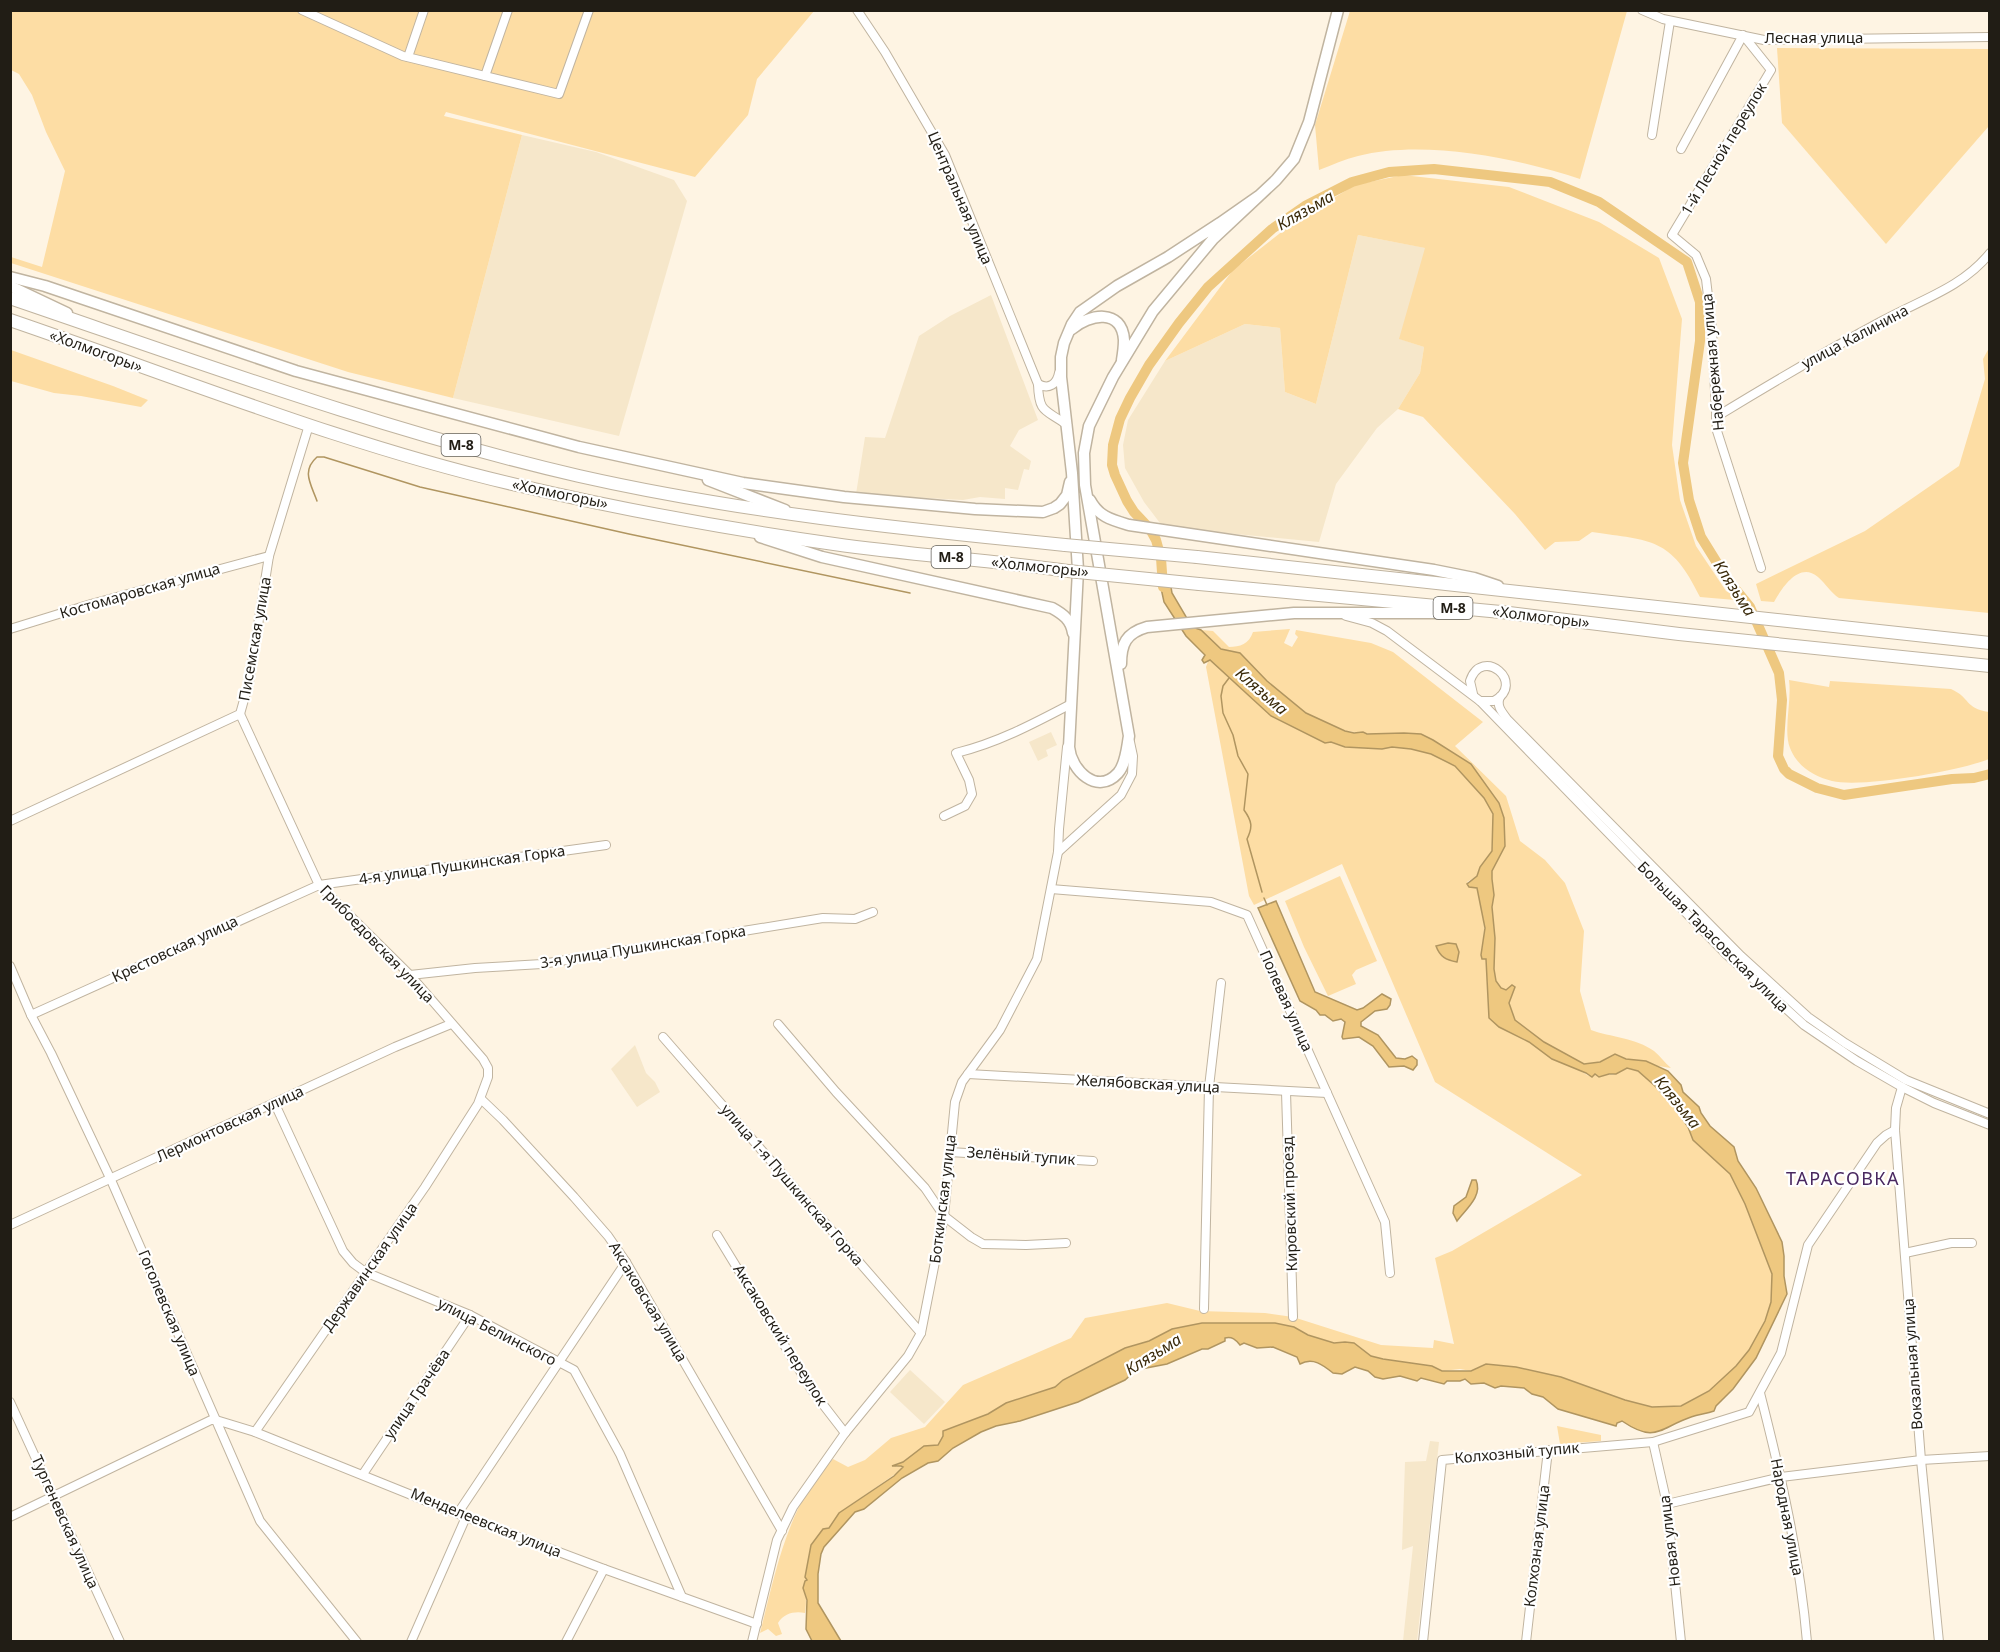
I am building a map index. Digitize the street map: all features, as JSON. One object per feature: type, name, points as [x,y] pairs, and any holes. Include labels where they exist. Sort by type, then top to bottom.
[{"type":"highway","name":"«Холмогоры»","points":[[10,298],[320,403],[469,448],[580,476],[711,502],[953,534],[1197,557],[1695,613],[1989,643]]},
{"type":"highway","name":"«Холмогоры»","points":[[10,320],[154,372],[402,456],[575,499],[733,527],[855,547],[1068,571],[1500,612],[1707,637],[1989,666]]},
{"type":"main road","points":[[1260,195],[1168,257],[1080,312],[1074,319],[1061,357],[1061,377],[1072,472],[1078,570],[1068,733],[1069,754],[1075,767],[1083,776],[1100,781],[1118,774],[1125,758],[1129,736],[1085,485],[1084,453],[1089,426],[1121,363],[1153,311],[1213,239],[1260,195],[1284,172],[1299,149],[1309,122],[1338,10]]},
{"type":"main road","points":[[10,277],[45,286],[296,371],[579,447],[787,490],[975,509],[1043,512],[1060,504],[1066,495],[1072,472]]},
{"type":"main road","points":[[10,286],[97,328]]},
{"type":"main road","points":[[1070,331],[1085,319],[1107,317],[1118,325],[1123,334],[1121,363]]},
{"type":"main road","points":[[678,469],[797,514]]},
{"type":"main road","points":[[1085,485],[1092,504],[1098,511],[1111,520],[1129,525],[1434,570],[1474,578],[1518,593]]},
{"type":"main road","points":[[733,527],[822,557],[1052,608],[1069,621],[1073,630],[1074,649]]},
{"type":"main road","points":[[1120,688],[1123,645],[1131,633],[1147,627],[1294,613],[1500,612]]},
{"type":"street","points":[[302,10],[408,57],[559,94],[590,10]]},
{"type":"street","points":[[408,57],[424,10]]},
{"type":"street","points":[[485,76],[508,10]]},
{"type":"street","name":"Центральная улица","points":[[857,10],[885,52],[945,154],[1038,384],[1039,396],[1045,411],[1067,425]]},
{"type":"street","name":"Лесная улица","points":[[1642,10],[1670,21],[1764,40],[1989,37]]},
{"type":"street","points":[[1652,135],[1670,21]]},
{"type":"street","points":[[1681,149],[1743,35]]},
{"type":"street","name":"1-й Лесной переулок","points":[[1672,235],[1771,70],[1743,35]]},
{"type":"street","name":"Набережная улица","points":[[1672,235],[1696,255],[1706,279],[1712,330],[1717,431],[1761,568]]},
{"type":"street","name":"улица Калинина","points":[[1716,417],[1785,375],[1884,320],[1953,286],[1989,253]]},
{"type":"street","points":[[1038,384],[1048,387],[1056,382],[1061,357]]},
{"type":"street","name":"Писемская улица","points":[[10,820],[240,714],[249,682],[269,556],[309,425]]},
{"type":"street","name":"Костомаровская улица","points":[[10,629],[269,556]]},
{"type":"street","name":"Большая Тарасовская улица","points":[[1338,614],[1372,623],[1387,631],[1477,699],[1726,954],[1804,1025],[1857,1061],[1902,1087],[1934,1103],[1989,1125]]},
{"type":"street","points":[[1490,666],[1497,669],[1504,678],[1505,689],[1500,698],[1490,702],[1477,699],[1470,688],[1473,674],[1478,669],[1490,666]]},
{"type":"street","name":"Большая Тарасовская улица","points":[[1500,698],[1499,709],[1507,719],[1741,956],[1808,1017],[1906,1080],[1989,1114]]},
{"type":"street","points":[[944,816],[965,806],[972,794],[969,780],[956,753],[983,747],[1014,734],[1071,704]]},
{"type":"street","name":"Грибоедовская улица","points":[[240,714],[319,885],[410,975],[483,1059],[488,1068],[488,1077],[481,1099]]},
{"type":"street","name":"Боткинская улица","points":[[752,1641],[777,1540],[792,1507],[845,1433],[913,1349],[921,1333],[944,1216],[955,1102],[962,1082],[1000,1030],[1037,959],[1058,852],[1068,733]]},
{"type":"street","points":[[1058,852],[1121,795],[1132,774],[1133,756],[1129,736]]},
{"type":"street","name":"4-я улица Пушкинская Горка","points":[[319,885],[606,845]]},
{"type":"street","name":"Крестовская улица","points":[[31,1015],[319,885]]},
{"type":"street","name":"Полевая улица","points":[[1051,889],[1211,902],[1247,915],[1385,1222],[1390,1273]]},
{"type":"street","name":"3-я улица Пушкинская Горка","points":[[410,975],[542,964],[823,918],[855,919],[873,912]]},
{"type":"street","name":"Гоголевская улица","points":[[10,966],[31,1015],[111,1180],[260,1521],[357,1641]]},
{"type":"street","points":[[1204,1309],[1209,1087],[1221,983]]},
{"type":"street","name":"Лермонтовская улица","points":[[10,1225],[451,1024]]},
{"type":"street","points":[[778,1024],[836,1092],[925,1188],[944,1216],[983,1244],[1066,1243]]},
{"type":"street","name":"улица 1-я Пушкинская Горка","points":[[663,1037],[921,1333]]},
{"type":"street","name":"Желябовская улица","points":[[968,1074],[1327,1093]]},
{"type":"street","name":"Вокзальная улица","points":[[1902,1087],[1896,1108],[1895,1130],[1921,1460],[1939,1641]]},
{"type":"street","name":"Кировский проезд","points":[[1286,1092],[1293,1317]]},
{"type":"street","name":"Аксаковская улица","points":[[481,1099],[503,1120],[608,1236],[626,1262],[782,1531]]},
{"type":"street","name":"Державинская улица","points":[[255,1432],[426,1187],[481,1099]]},
{"type":"street","name":"улица Белинского","points":[[275,1104],[343,1251],[353,1263],[365,1272],[470,1315],[574,1371],[620,1454],[682,1597]]},
{"type":"street","name":"Колхозный тупик","points":[[1423,1641],[1442,1460],[1653,1442],[1749,1412],[1781,1353],[1808,1245],[1877,1143],[1886,1134],[1895,1130]]},
{"type":"street","name":"Зелёный тупик","points":[[950,1152],[1092,1161]]},
{"type":"street","name":"Аксаковский переулок","points":[[717,1235],[811,1389],[845,1433]]},
{"type":"street","points":[[1905,1253],[1951,1243],[1972,1244]]},
{"type":"street","points":[[411,1641],[462,1515],[524,1411],[626,1262]]},
{"type":"street","name":"улица Грачёва","points":[[363,1474],[470,1315]]},
{"type":"street","name":"Народная улица","points":[[1760,1393],[1781,1477],[1807,1641]]},
{"type":"street","name":"Тургеневская улица","points":[[10,1402],[120,1641]]},
{"type":"street","points":[[10,1517],[211,1420],[216,1420]]},
{"type":"street","name":"Менделеевская улица","points":[[216,1420],[255,1432],[604,1569],[758,1624]]},
{"type":"street","name":"Новая улица","points":[[1653,1442],[1667,1504],[1681,1641]]},
{"type":"street","name":"Колхозная улица","points":[[1526,1641],[1548,1450]]},
{"type":"street","points":[[1667,1504],[1781,1477],[1921,1460],[1989,1456]]},
{"type":"street","points":[[566,1641],[604,1569]]},
{"type":"shaded area","points":[[11,11],[814,11],[757,79],[748,115],[695,177],[446,112],[444,116],[522,135],[453,398],[348,372],[11,263],[11,257],[42,267],[65,171],[46,132],[32,95],[19,74],[11,70]]},
{"type":"shaded area","points":[[1350,11],[1627,11],[1580,179],[1499,158],[1470,153],[1411,149],[1353,157],[1319,170],[1315,125]]},
{"type":"shaded area","points":[[1777,48],[1989,49],[1989,126],[1886,244],[1782,123]]},
{"type":"shaded area","points":[[522,135],[596,152],[674,180],[687,201],[619,436],[453,398]]},
{"type":"shaded area","points":[[1403,175],[1509,187],[1599,222],[1659,258],[1682,319],[1672,445],[1680,500],[1696,546],[1726,591],[1734,595],[1735,600],[1700,597],[1689,577],[1669,552],[1645,541],[1592,532],[1579,541],[1555,542],[1545,550],[1515,514],[1423,417],[1398,409],[1420,373],[1424,347],[1399,339],[1425,248],[1358,235],[1316,404],[1285,392],[1280,328],[1245,324],[1165,361],[1233,270],[1293,223],[1355,185]]},
{"type":"shaded area","points":[[1358,235],[1426,248],[1400,339],[1424,347],[1420,373],[1398,409],[1377,428],[1336,484],[1319,542],[1163,527],[1144,502],[1125,468],[1123,445],[1128,420],[1165,361],[1245,324],[1280,328],[1285,392],[1316,404]]},
{"type":"shaded area","points":[[991,295],[1038,420],[1019,430],[1010,446],[1031,461],[1029,470],[1024,469],[1018,490],[1005,488],[1005,499],[980,497],[963,500],[856,494],[865,437],[885,438],[919,336],[950,316]]},
{"type":"shaded area","points":[[1989,348],[1989,613],[1839,598],[1818,577],[1804,572],[1786,584],[1774,602],[1761,601],[1756,584],[1865,531],[1959,466],[1985,379],[1983,359]]},
{"type":"shaded area","points":[[11,350],[148,400],[141,407],[54,393],[11,381]]},
{"type":"shaded area","points":[[1290,629],[1284,643],[1292,647],[1298,637],[1295,634],[1296,630],[1371,643],[1393,652],[1483,722],[1455,746],[1506,796],[1520,841],[1545,860],[1565,883],[1584,931],[1580,991],[1591,1030],[1631,1040],[1647,1047],[1671,1068],[1652,1065],[1646,1061],[1626,1059],[1615,1054],[1600,1062],[1584,1064],[1544,1042],[1515,1020],[1509,1006],[1510,997],[1496,981],[1494,969],[1492,871],[1505,846],[1499,803],[1477,773],[1449,751],[1383,735],[1345,731],[1306,713],[1267,681],[1240,653],[1221,649],[1201,630],[1213,631],[1229,647],[1244,644],[1253,632]]},
{"type":"shaded area","points":[[1209,659],[1271,716],[1319,740],[1345,747],[1382,749],[1392,747],[1431,754],[1455,766],[1484,798],[1493,814],[1492,851],[1480,867],[1477,876],[1467,882],[1472,887],[1476,887],[1483,912],[1484,938],[1481,955],[1486,959],[1489,1018],[1508,1032],[1589,1076],[1613,1075],[1627,1068],[1638,1071],[1673,1105],[1688,1127],[1693,1140],[1730,1174],[1745,1204],[1772,1274],[1771,1302],[1765,1321],[1749,1350],[1736,1366],[1709,1391],[1681,1406],[1652,1407],[1625,1400],[1561,1377],[1516,1367],[1486,1364],[1471,1371],[1460,1369],[1442,1371],[1432,1366],[1383,1359],[1371,1356],[1354,1343],[1334,1343],[1308,1335],[1294,1327],[1275,1323],[1202,1323],[1172,1329],[1149,1341],[1125,1348],[1063,1380],[1055,1387],[1006,1403],[988,1414],[943,1431],[938,1445],[924,1446],[903,1462],[896,1464],[896,1467],[902,1465],[901,1470],[839,1513],[829,1528],[811,1545],[805,1577],[807,1580],[805,1613],[797,1612],[783,1617],[778,1623],[782,1634],[776,1636],[768,1629],[760,1633],[785,1540],[805,1496],[818,1476],[833,1459],[848,1467],[865,1460],[891,1438],[925,1427],[963,1385],[1071,1338],[1085,1318],[1167,1303],[1200,1311],[1265,1313],[1293,1317],[1381,1345],[1433,1348],[1434,1340],[1454,1344],[1435,1258],[1452,1251],[1582,1175],[1435,1082],[1342,864],[1254,905],[1249,896],[1206,667]]},
{"type":"shaded area","points":[[1789,680],[1829,687],[1830,681],[1951,689],[1975,708],[1989,712],[1989,759],[1934,773],[1887,780],[1846,783],[1825,779],[1801,765],[1790,748],[1787,733]]},
{"type":"shaded area","points":[[1051,732],[1057,745],[1046,750],[1048,756],[1038,761],[1029,742]]},
{"type":"shaded area","points":[[1340,876],[1377,961],[1356,970],[1352,975],[1356,984],[1328,996],[1285,901]]},
{"type":"shaded area","points":[[635,1045],[646,1073],[655,1082],[660,1092],[637,1107],[611,1069]]},
{"type":"shaded area","points":[[910,1370],[945,1402],[924,1424],[890,1392]]},
{"type":"shaded area","points":[[1557,1426],[1601,1435],[1601,1441],[1560,1444]]},
{"type":"shaded area","points":[[1430,1441],[1439,1442],[1417,1641],[1403,1641],[1413,1546],[1402,1550],[1405,1462],[1426,1461]]},
{"type":"water","points":[[1159,579],[1170,581],[1172,593],[1192,627],[1201,630],[1221,649],[1240,653],[1267,681],[1306,713],[1354,733],[1421,734],[1471,764],[1499,803],[1504,818],[1505,846],[1492,871],[1494,969],[1496,981],[1501,988],[1506,990],[1512,985],[1515,987],[1509,1003],[1515,1020],[1544,1042],[1584,1064],[1600,1062],[1615,1054],[1626,1059],[1646,1061],[1668,1071],[1681,1085],[1683,1092],[1699,1107],[1710,1126],[1734,1147],[1738,1161],[1756,1188],[1782,1242],[1787,1294],[1756,1358],[1714,1411],[1691,1417],[1650,1433],[1633,1428],[1622,1421],[1616,1426],[1558,1409],[1543,1397],[1532,1394],[1524,1388],[1501,1386],[1495,1388],[1484,1383],[1471,1384],[1465,1379],[1447,1381],[1444,1384],[1421,1378],[1417,1381],[1400,1376],[1383,1379],[1355,1367],[1342,1374],[1333,1373],[1314,1362],[1300,1364],[1297,1357],[1273,1347],[1257,1348],[1244,1343],[1240,1345],[1234,1339],[1225,1338],[1225,1341],[1208,1349],[1202,1349],[1167,1364],[1136,1370],[1125,1380],[1078,1402],[981,1432],[953,1448],[938,1461],[928,1463],[902,1478],[864,1509],[855,1512],[824,1547],[818,1574],[818,1603],[841,1641],[812,1641],[806,1629],[807,1600],[803,1588],[807,1580],[805,1577],[811,1545],[823,1529],[829,1528],[839,1513],[894,1476],[903,1467],[892,1466],[903,1462],[924,1446],[938,1445],[943,1431],[988,1414],[1006,1403],[1055,1387],[1063,1380],[1125,1348],[1149,1341],[1172,1329],[1202,1323],[1275,1323],[1294,1327],[1308,1335],[1334,1343],[1354,1343],[1371,1356],[1383,1359],[1432,1366],[1442,1371],[1471,1371],[1486,1364],[1516,1367],[1561,1377],[1625,1400],[1652,1407],[1681,1406],[1709,1391],[1736,1366],[1749,1350],[1765,1321],[1771,1302],[1772,1274],[1745,1204],[1730,1174],[1693,1140],[1688,1127],[1673,1105],[1638,1071],[1627,1068],[1616,1074],[1599,1077],[1595,1074],[1592,1077],[1552,1059],[1529,1042],[1499,1027],[1489,1018],[1486,959],[1482,959],[1481,955],[1485,928],[1477,888],[1469,887],[1467,884],[1477,876],[1480,867],[1492,851],[1493,814],[1484,798],[1455,766],[1431,754],[1392,747],[1382,749],[1345,747],[1331,742],[1325,743],[1271,716],[1210,660],[1204,663],[1202,660],[1205,655],[1186,636],[1164,602]]},
{"type":"water","points":[[1276,901],[1315,992],[1357,1010],[1382,994],[1391,999],[1387,1009],[1375,1011],[1361,1022],[1361,1026],[1378,1035],[1396,1058],[1405,1059],[1412,1056],[1417,1060],[1417,1065],[1413,1070],[1404,1066],[1389,1067],[1373,1046],[1359,1037],[1343,1039],[1345,1022],[1341,1019],[1333,1021],[1325,1015],[1320,1015],[1316,1010],[1300,1001],[1258,908]]},
{"type":"water","points":[[1456,944],[1459,952],[1457,962],[1439,953],[1436,946]]},
{"type":"water","points":[[1472,1180],[1476,1180],[1478,1186],[1475,1197],[1457,1221],[1453,1213],[1454,1206],[1466,1197]]},
{"type":"waterway","name":"Клязьма","points":[[1163,587],[1161,558],[1156,540],[1127,501],[1115,475],[1112,465],[1113,445],[1120,419],[1149,365],[1208,287],[1272,229],[1305,206],[1352,182],[1389,172],[1434,169],[1550,182],[1599,202],[1687,262],[1700,302],[1700,341],[1683,463],[1689,500],[1701,537],[1727,579],[1750,607],[1779,673],[1782,700],[1778,756],[1784,769],[1789,774],[1817,788],[1844,795],[1990,774]]},
{"type":"waterway","points":[[317,501],[308,473],[312,462],[317,457],[324,457],[420,487],[910,593]]},
{"type":"waterway","points":[[1229,678],[1223,686],[1221,696],[1223,713],[1233,735],[1238,756],[1248,774],[1244,810],[1251,827],[1247,839],[1262,892]]},
{"type":"waterway","points":[[1264,898],[1267,905]]},
{"type":"district","name":"ТАРАСОВКА","points":[[1843,1179]]}]
